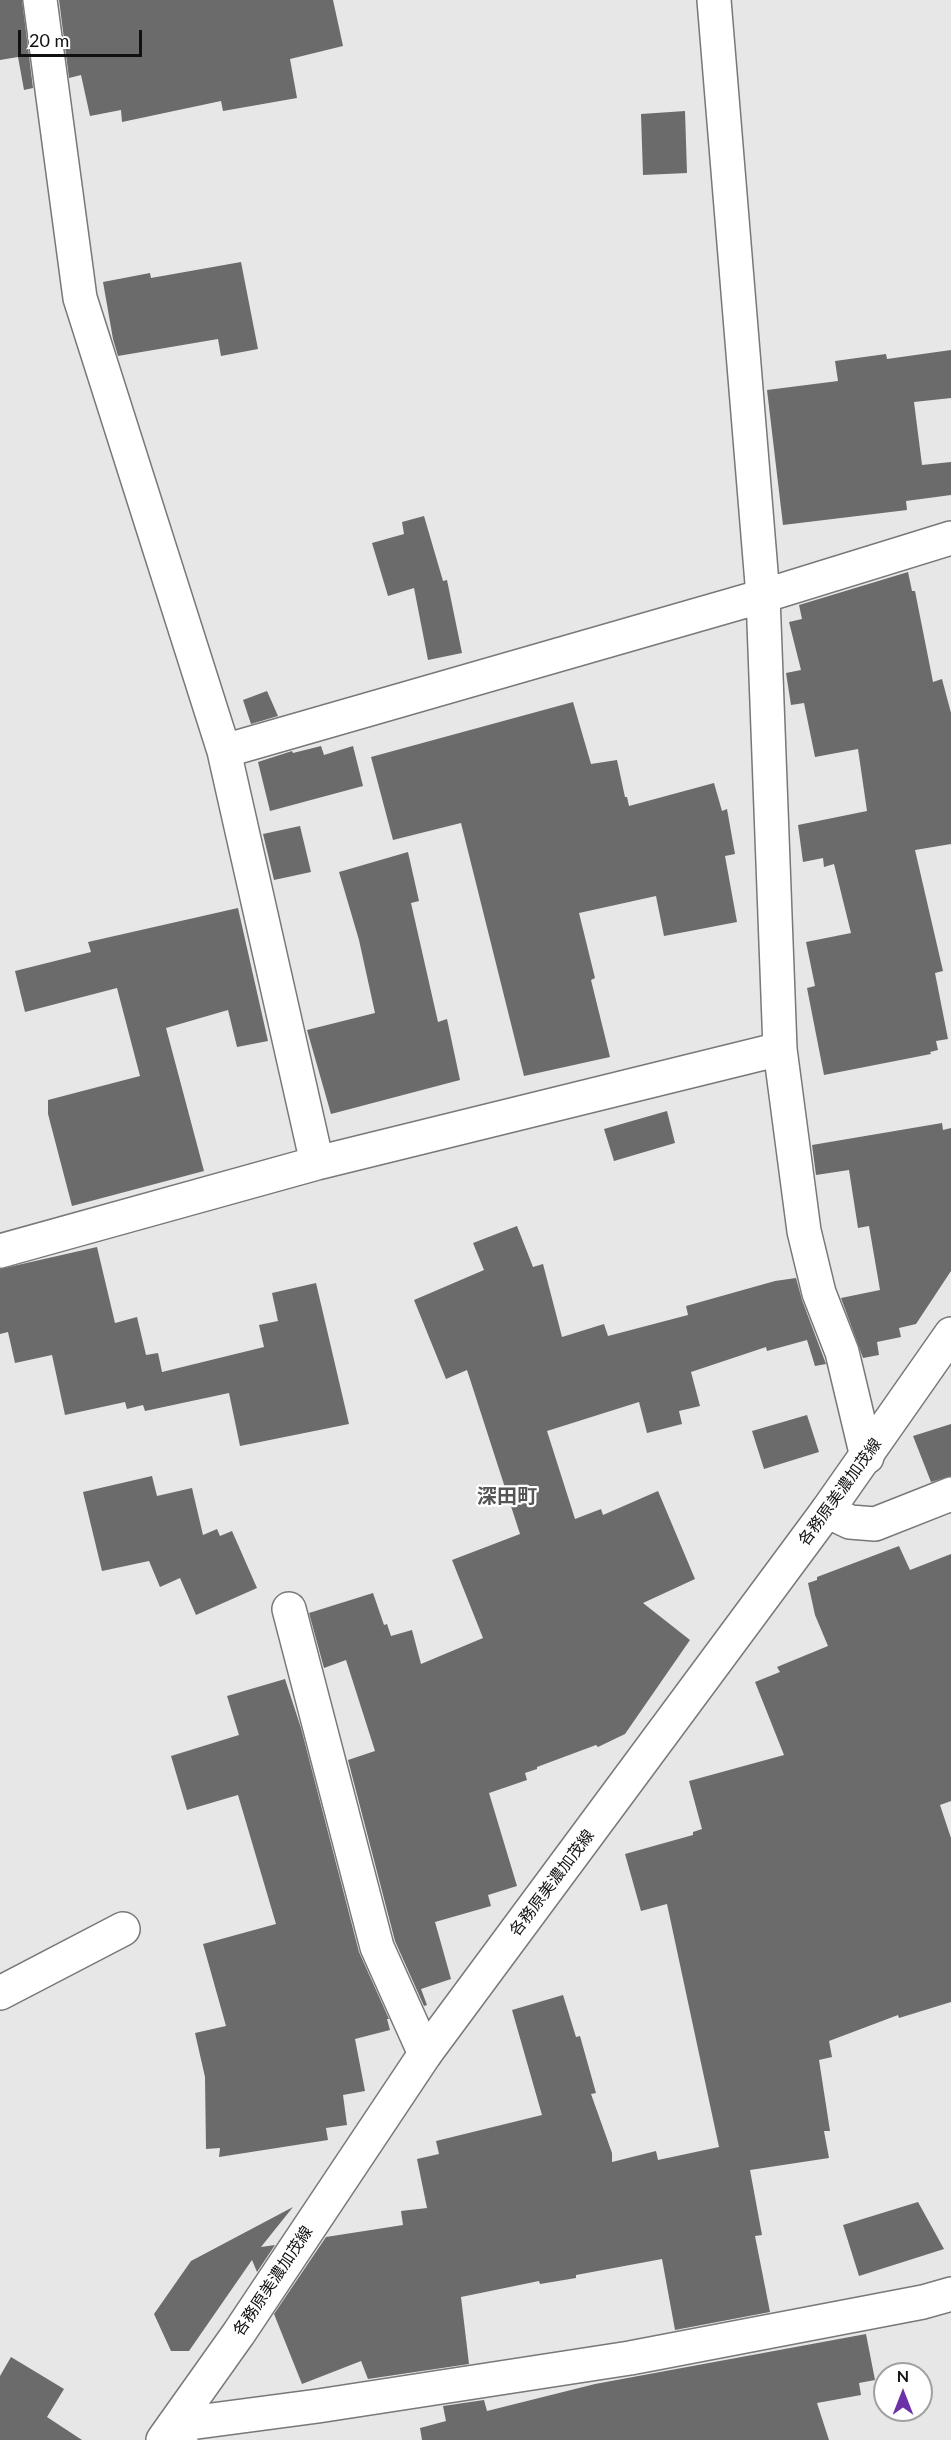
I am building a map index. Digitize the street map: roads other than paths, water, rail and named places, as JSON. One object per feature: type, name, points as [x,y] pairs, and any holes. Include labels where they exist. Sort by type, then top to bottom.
[{"type":"street","points":[[40,0],[80,298],[224,751],[317,1163]]},
{"type":"street","points":[[714,0],[763,596],[780,1049],[804,1231],[819,1293],[842,1352],[867,1457]]},
{"type":"street","points":[[224,751],[763,596],[951,538]]},
{"type":"street","points":[[0,1251],[317,1163],[780,1049]]},
{"type":"street","name":"各務原美濃加茂線","points":[[173,2435],[425,2054],[867,1457],[951,1334]]},
{"type":"street","points":[[827,1511],[850,1522],[874,1524],[951,1494]]},
{"type":"street","points":[[289,1609],[377,1947],[425,2054]]},
{"type":"street","points":[[0,1993],[123,1929]]},
{"type":"street","points":[[173,2435],[318,2406],[630,2358],[923,2302],[951,2294]]},
{"type":"district","name":"深田町","points":[[507,1497]]}]
